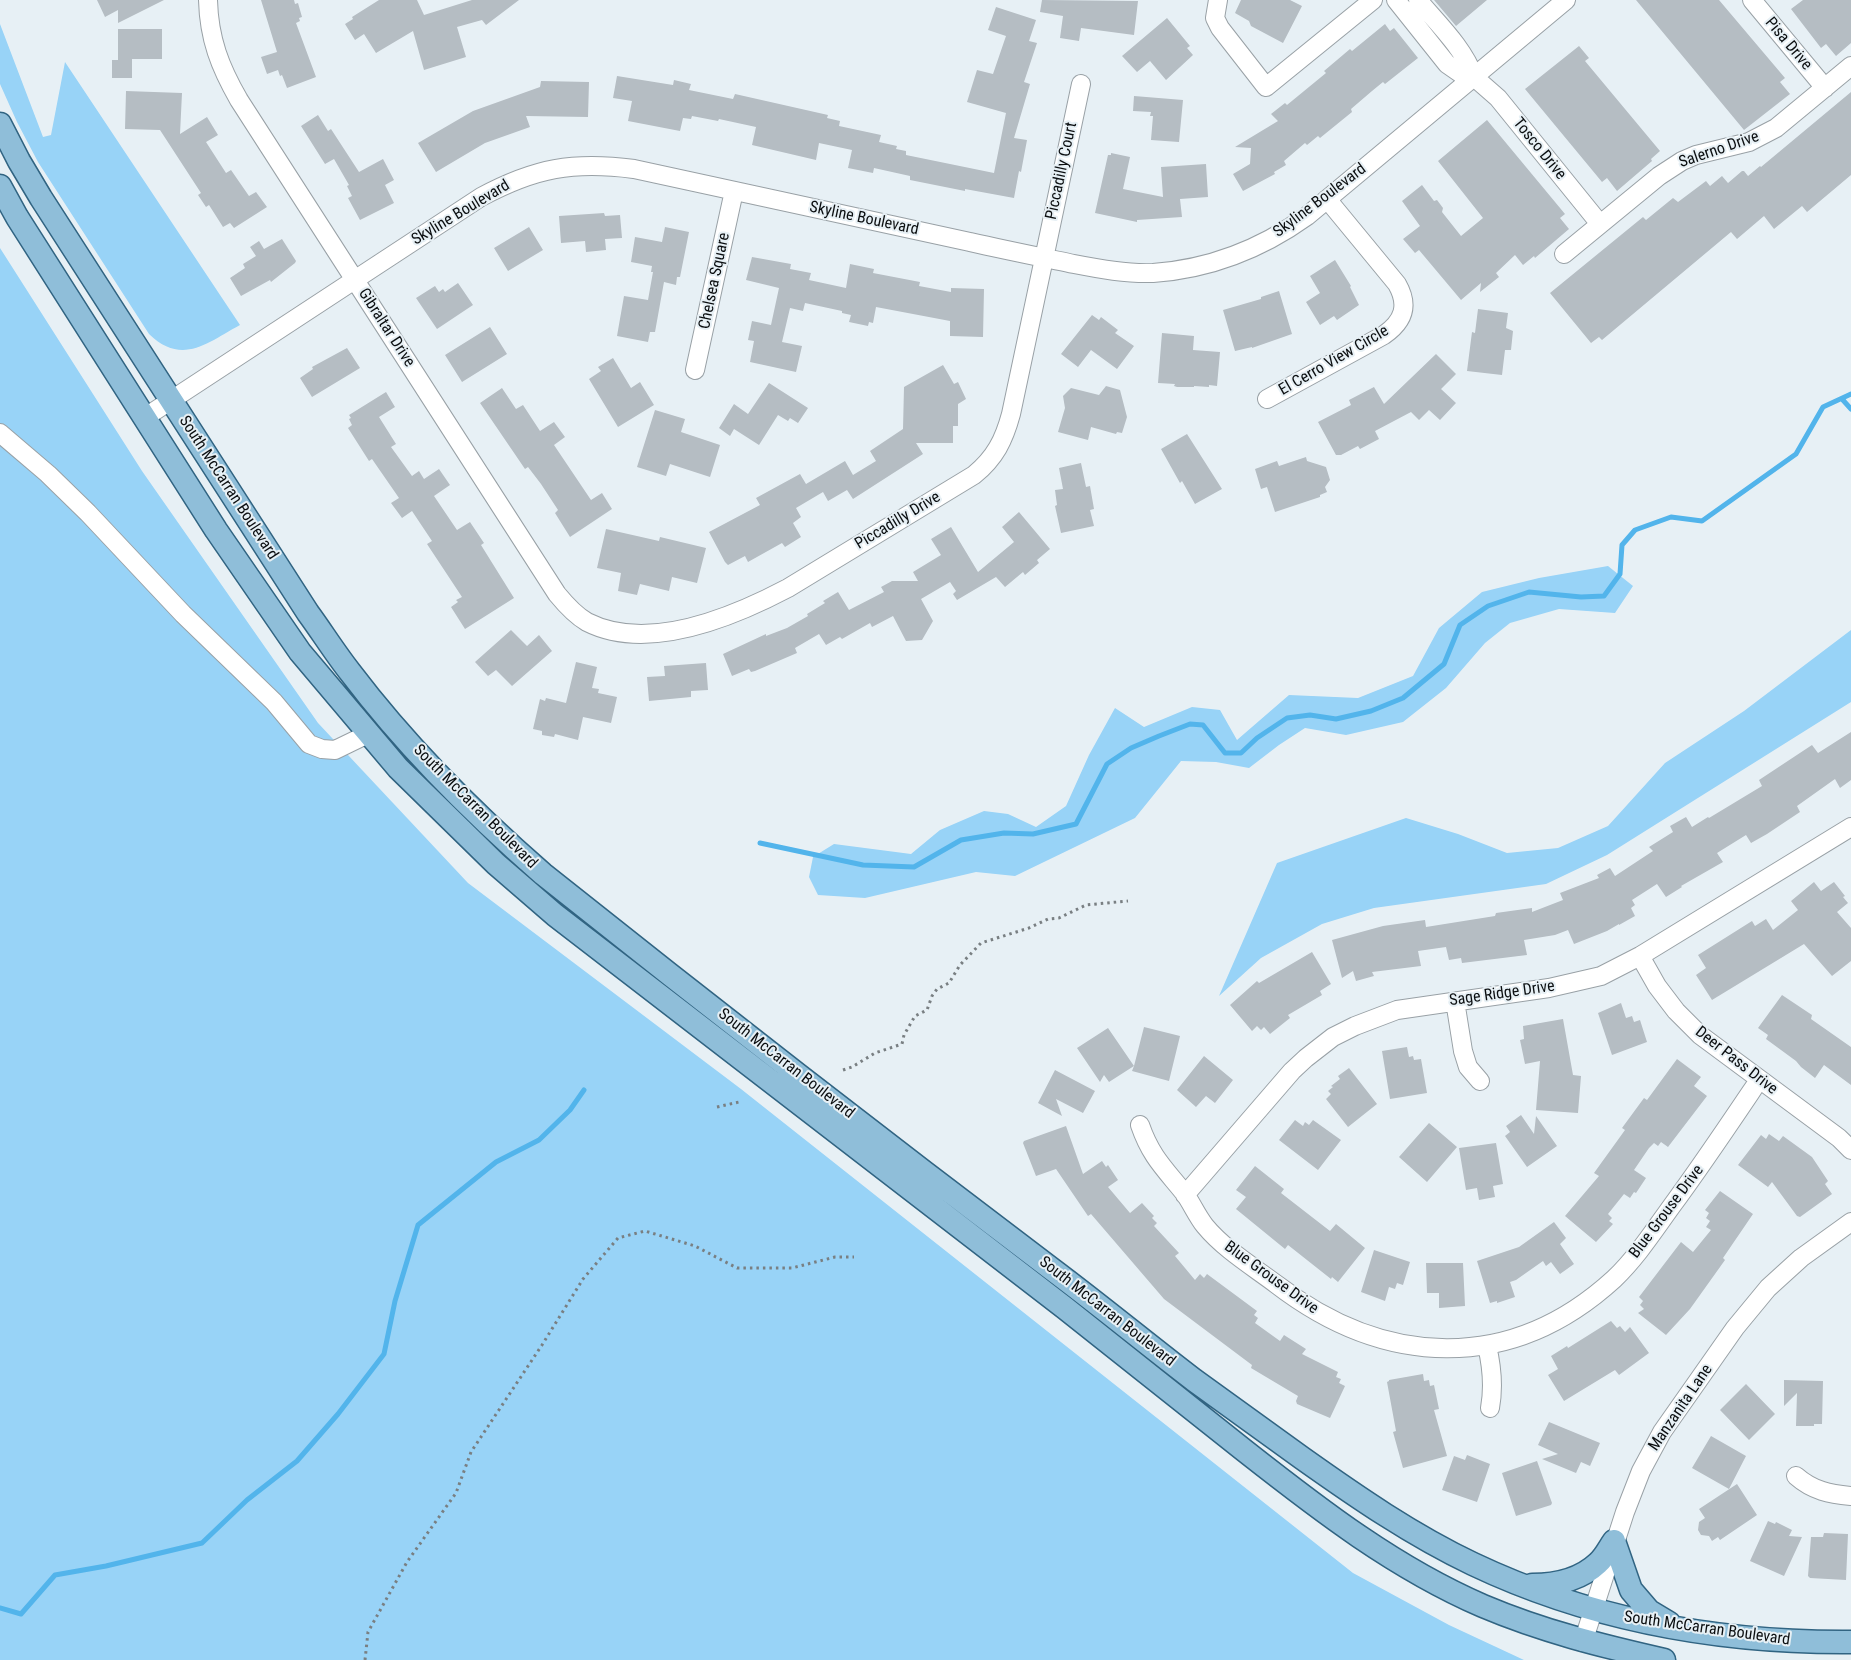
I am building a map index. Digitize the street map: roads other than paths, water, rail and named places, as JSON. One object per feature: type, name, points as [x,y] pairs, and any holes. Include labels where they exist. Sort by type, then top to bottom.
[{"type":"main road","name":"South McCarran Boulevard","points":[[0,124],[41,198],[308,613],[350,673],[434,771],[504,840],[543,874],[1194,1379],[1365,1503],[1398,1524],[1475,1565],[1522,1585],[1629,1620],[1740,1637],[1803,1642],[1851,1642]]},
{"type":"main road","name":"South McCarran Boulevard","points":[[0,186],[17,217],[144,418],[216,530],[295,645],[398,768],[496,864],[555,915],[1067,1310],[1321,1510],[1366,1542],[1423,1575],[1480,1604],[1542,1629],[1583,1642],[1664,1660]]},
{"type":"main road","points":[[1522,1585],[1548,1585],[1575,1578],[1599,1563],[1614,1541]]},
{"type":"main road","points":[[1614,1541],[1631,1590],[1639,1601],[1649,1611],[1679,1628]]},
{"type":"street","name":"Gibraltar Drive","points":[[208,0],[211,36],[217,58],[225,76],[260,134],[557,594],[577,615],[605,629]]},
{"type":"street","points":[[1218,0],[1215,18],[1220,28],[1266,87],[1373,0]]},
{"type":"street","points":[[1396,0],[1447,64],[1460,72],[1474,77]]},
{"type":"street","points":[[1418,0],[1462,53],[1474,77]]},
{"type":"street","name":"Skyline Boulevard","points":[[144,418],[481,197],[505,184],[551,169],[577,165],[604,165],[634,169],[1043,258],[1120,272],[1151,273],[1183,270],[1218,262],[1247,252],[1283,233],[1566,0]]},
{"type":"street","name":"Pisa Drive","points":[[1752,0],[1825,88]]},
{"type":"street","name":"Salerno Drive","points":[[1564,254],[1669,169],[1696,155],[1749,142],[1776,128],[1851,66]]},
{"type":"street","name":"Tosco Drive","points":[[1474,77],[1498,98],[1600,224]]},
{"type":"street","name":"Piccadilly Court","points":[[1043,258],[1081,84]]},
{"type":"street","name":"Chelsea Square","points":[[695,370],[734,191]]},
{"type":"street","name":"El Cerro View Circle","points":[[1267,400],[1384,335],[1393,329],[1400,320],[1403,311],[1402,292],[1397,284],[1326,199]]},
{"type":"street","name":"Piccadilly Drive","points":[[605,629],[637,633],[660,632],[690,627],[758,604],[796,583],[986,466],[994,456],[1006,431],[1043,258]]},
{"type":"street","points":[[0,433],[48,474],[88,513],[183,614],[274,702],[309,744],[322,749],[335,750],[368,734]]},
{"type":"street","name":"Sage Ridge Drive","points":[[1185,1194],[1292,1071],[1333,1037],[1374,1018],[1397,1010],[1549,988],[1601,976],[1640,956],[1851,827]]},
{"type":"street","name":"Deer Pass Drive","points":[[1640,956],[1657,986],[1676,1012],[1700,1035],[1839,1138],[1851,1150]]},
{"type":"street","points":[[1455,1001],[1463,1051],[1468,1067],[1480,1081]]},
{"type":"street","name":"Blue Grouse Drive","points":[[1140,1125],[1154,1156],[1185,1194],[1204,1225],[1226,1246],[1298,1301],[1328,1319],[1378,1339],[1404,1346],[1458,1349],[1487,1346],[1544,1327],[1578,1308],[1615,1278],[1639,1252],[1701,1166],[1759,1080]]},
{"type":"street","name":"Manzanita Lane","points":[[1583,1642],[1614,1541],[1633,1490],[1650,1452],[1674,1413],[1735,1328],[1768,1288],[1801,1258],[1851,1222]]},
{"type":"street","points":[[1487,1346],[1493,1380],[1490,1408]]},
{"type":"street","points":[[1796,1476],[1809,1486],[1824,1492],[1851,1496]]},
{"type":"waterway","points":[[760,843],[863,865],[914,867],[961,840],[1004,833],[1033,834],[1076,824],[1107,764],[1131,748],[1190,724],[1203,725],[1225,753],[1241,753],[1257,738],[1287,718],[1310,715],[1336,719],[1371,711],[1403,698],[1444,664],[1460,625],[1488,606],[1529,592],[1581,597],[1604,596],[1620,574],[1622,545],[1635,530],[1671,517],[1702,521],[1796,454],[1823,407],[1851,394]]},
{"type":"waterway","points":[[1842,399],[1851,409]]},
{"type":"waterway","points":[[0,1608],[21,1614],[55,1575],[106,1566],[202,1543],[247,1500],[297,1461],[338,1414],[384,1354],[395,1301],[418,1225],[496,1162],[539,1140],[570,1110],[584,1090]]}]
